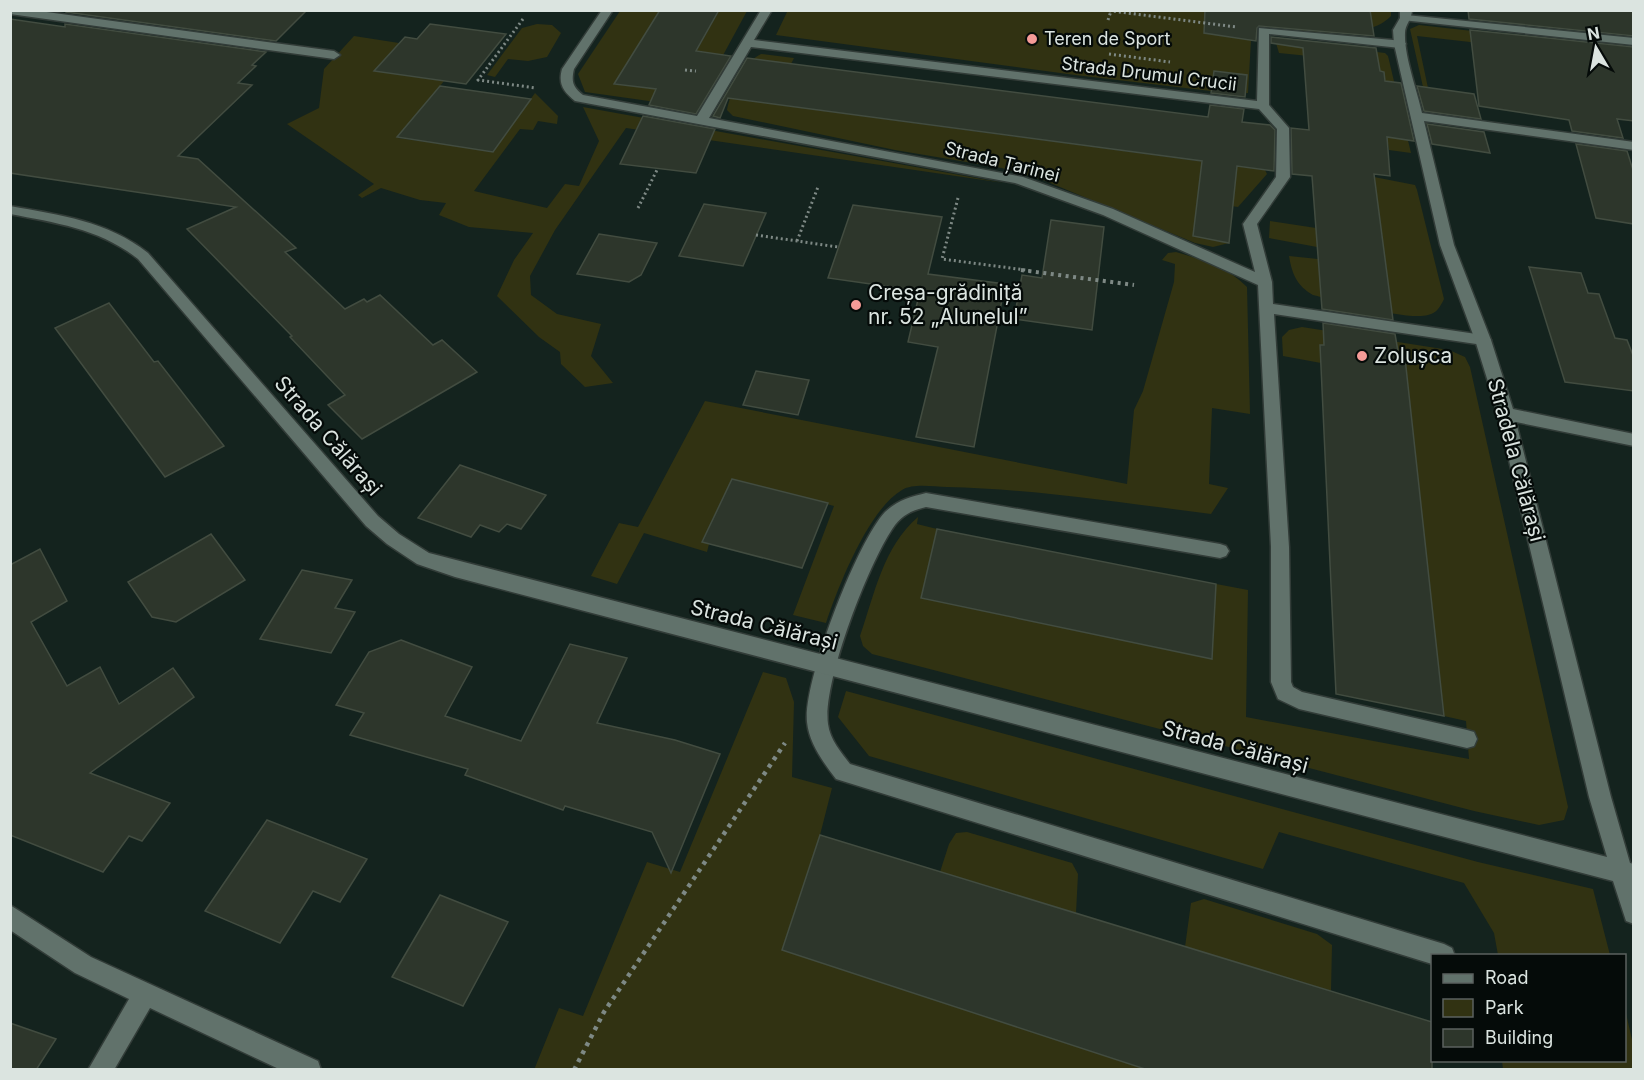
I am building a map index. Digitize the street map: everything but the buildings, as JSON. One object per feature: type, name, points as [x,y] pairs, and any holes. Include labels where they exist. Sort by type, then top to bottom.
[{"type":"street","name":"Strada Țarinei","points":[[608,10],[568,69],[565,80],[569,90],[579,98],[1018,180],[1108,212],[1265,282]]},
{"type":"street","points":[[701,120],[767,10]]},
{"type":"street","points":[[10,11],[334,56]]},
{"type":"street","points":[[1406,14],[1634,42]]},
{"type":"street","name":"Stradela Călărași","points":[[1406,14],[1399,30],[1400,44],[1447,245],[1483,340],[1506,414],[1600,797],[1628,874],[1634,913]]},
{"type":"street","points":[[1263,30],[1400,44]]},
{"type":"street","name":"Strada Drumul Crucii","points":[[747,43],[1263,106],[1263,30]]},
{"type":"street","points":[[1263,106],[1284,128],[1283,177],[1250,224],[1265,282],[1280,547],[1281,682],[1285,693],[1299,700],[1467,739]]},
{"type":"street","points":[[1417,116],[1634,146]]},
{"type":"street","name":"Strada Călărași","points":[[10,210],[88,225],[129,243],[143,256],[372,521],[393,539],[423,559],[1628,874]]},
{"type":"street","points":[[1266,308],[1483,340]]},
{"type":"street","points":[[1506,414],[1634,440]]},
{"type":"street","points":[[1220,551],[926,500],[904,506],[889,521],[864,565],[841,620],[827,664],[817,717],[824,746],[843,772],[1437,954]]},
{"type":"street","points":[[10,916],[82,965],[309,1070]]},
{"type":"street","points":[[100,1070],[145,994]]},
{"type":"path","points":[[1104,10],[1263,30]]},
{"type":"path","points":[[1108,20],[1111,11]]},
{"type":"path","points":[[523,19],[477,80],[543,88]]},
{"type":"path","points":[[638,208],[658,168]]},
{"type":"path","points":[[797,241],[818,186]]},
{"type":"path","points":[[959,194],[942,259],[1134,285]]},
{"type":"path","points":[[756,235],[838,247]]},
{"type":"path","points":[[574,1070],[604,1012],[781,746],[817,717]]},
{"type":"green space","points":[[788,10],[1391,10],[1391,16],[1378,25],[1342,32],[1299,30],[1243,22],[1251,40],[1248,93],[1236,94],[776,35]]},
{"type":"green space","points":[[620,11],[660,11],[614,84],[673,91],[663,103],[585,92],[578,74]]},
{"type":"green space","points":[[719,11],[747,11],[715,70],[688,66]]},
{"type":"green space","points":[[537,24],[552,25],[561,33],[547,57],[528,61],[508,59],[495,77],[487,75],[522,28]]},
{"type":"green space","points":[[1419,25],[1633,49],[1470,42],[1417,36],[1428,88],[1423,87],[1410,29]]},
{"type":"green space","points":[[354,36],[399,43],[375,71],[444,81],[398,138],[493,151],[535,93],[558,116],[557,124],[538,121],[533,130],[520,129],[474,191],[547,208],[565,184],[579,186],[599,141],[583,107],[1004,183],[626,128],[555,230],[530,276],[531,295],[557,314],[601,324],[591,356],[613,383],[585,387],[561,364],[560,352],[539,337],[497,296],[514,260],[533,233],[469,227],[439,215],[446,203],[420,200],[381,188],[362,198],[358,195],[374,184],[287,124],[319,108],[324,69]]},
{"type":"green space","points":[[1285,41],[1385,53],[1388,56],[1411,153],[1389,150],[1387,137],[1392,138],[1384,72],[1380,71],[1378,63],[1279,53],[1276,43]]},
{"type":"green space","points":[[761,54],[794,58],[791,64],[762,60],[743,100],[1265,170],[1267,174],[1238,207],[1198,201],[1193,236],[1229,243],[1213,247],[1195,243],[1043,180],[1002,168],[895,150],[733,116],[727,110],[731,94],[748,64]]},
{"type":"green space","points":[[1374,177],[1415,185],[1444,299],[1434,313],[1418,316],[1389,313],[1313,295],[1303,288],[1294,274],[1289,256],[1318,259],[1320,279],[1389,289]]},
{"type":"green space","points":[[1270,221],[1316,228],[1317,247],[1269,238]]},
{"type":"green space","points":[[1176,252],[1223,269],[1247,287],[1250,414],[1212,408],[1209,484],[1228,488],[1211,514],[1080,497],[980,488],[924,486],[907,488],[889,500],[866,531],[846,570],[826,623],[793,615],[834,506],[732,479],[702,541],[709,544],[707,552],[644,533],[617,584],[591,576],[619,523],[638,527],[705,401],[1127,484],[1134,410],[1143,391],[1174,282],[1175,264],[1162,260],[1168,253]]},
{"type":"green space","points":[[1302,327],[1449,350],[1465,357],[1470,367],[1568,807],[1564,820],[1539,825],[1474,811],[872,654],[863,646],[860,636],[888,556],[906,529],[918,517],[917,524],[937,529],[921,598],[1212,659],[1211,583],[1248,590],[1246,717],[1469,759],[1466,721],[1444,716],[1405,358],[1321,345],[1321,363],[1283,356],[1282,337],[1289,330]]},
{"type":"green space","points":[[763,672],[786,678],[794,702],[792,777],[832,788],[820,835],[783,950],[1148,1069],[534,1070],[559,1008],[583,1016],[647,862],[680,872]]},
{"type":"green space","points":[[846,691],[1478,862],[1593,889],[1610,954],[1498,954],[1494,933],[1464,883],[1279,832],[1263,869],[869,756],[838,717]]},
{"type":"green space","points":[[967,832],[1072,863],[1078,874],[1076,913],[940,872],[949,844],[956,833]]},
{"type":"green space","points":[[1204,899],[1317,934],[1332,945],[1331,991],[1185,947],[1191,903]]},
{"type":"green space","points":[[1626,1013],[1633,1044],[1633,1069],[1503,1069],[1502,1062],[1626,1062]]},
{"type":"place","name":"Teren de Sport","points":[[1032,39]]},
{"type":"place","name":"Creșa-grădiniță nr. 52 „Alunelul”","points":[[856,305]]},
{"type":"place","name":"Zolușca","points":[[1362,356]]}]
